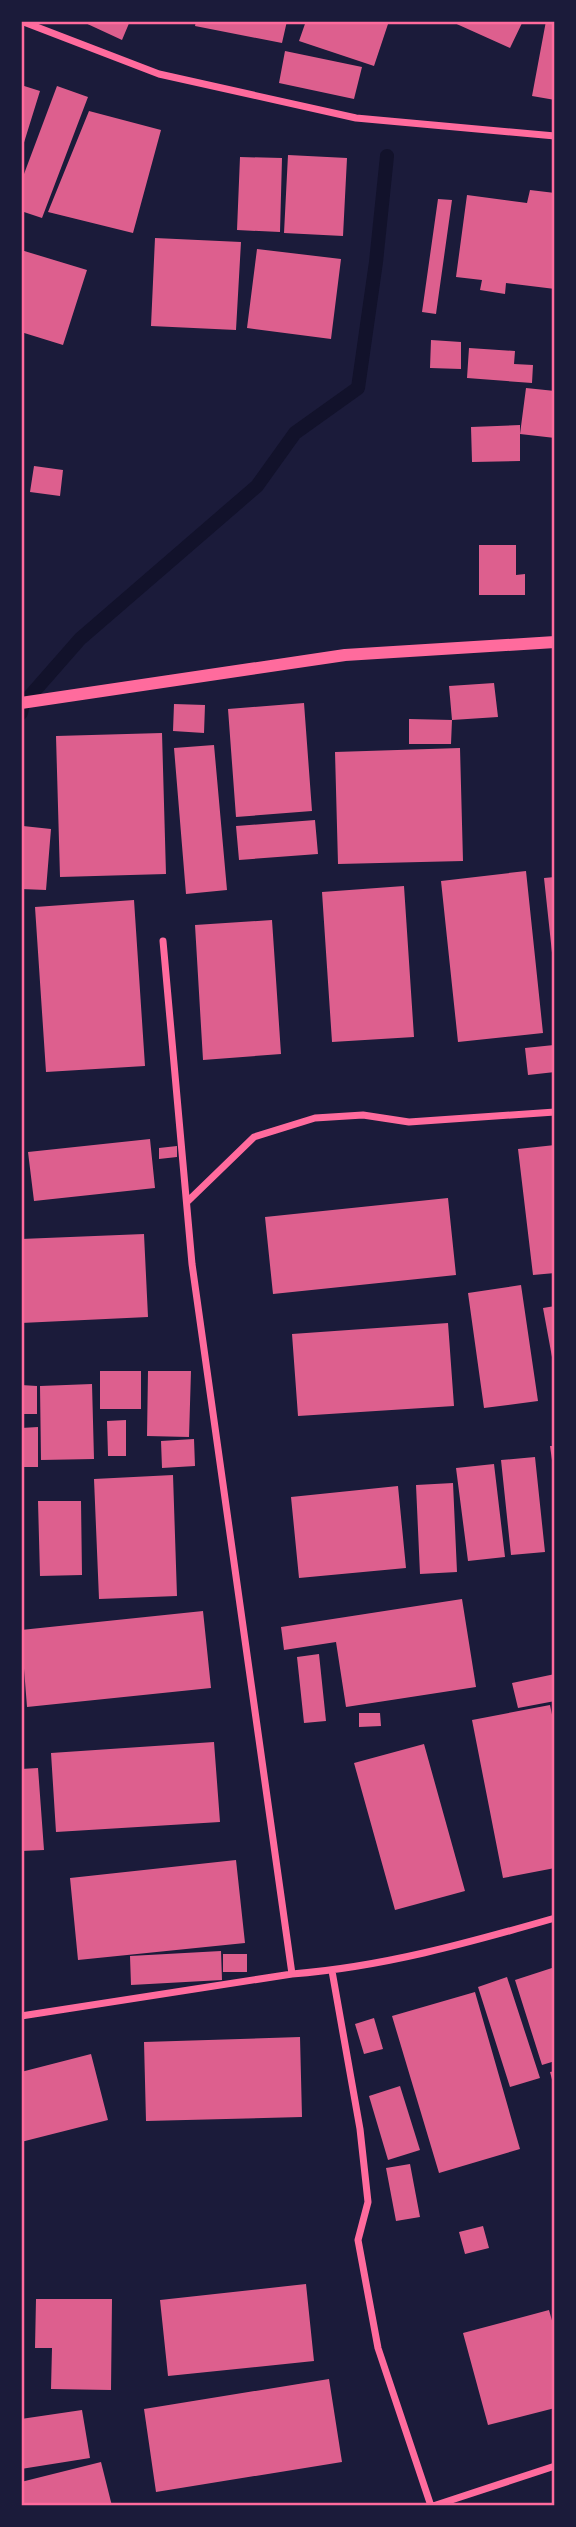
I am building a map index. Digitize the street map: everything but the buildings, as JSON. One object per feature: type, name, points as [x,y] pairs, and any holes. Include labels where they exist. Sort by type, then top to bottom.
[{"type":"street","points":[[21,21],[159,74],[356,118],[555,136]]},
{"type":"street","points":[[21,703],[345,655],[555,642]]},
{"type":"street","points":[[163,941],[194,1277],[292,1974]]},
{"type":"street","points":[[188,1200],[254,1137],[315,1118],[363,1115],[409,1122],[555,1112]]},
{"type":"street","points":[[22,2016],[292,1974],[332,1971],[432,1953],[555,1918]]},
{"type":"street","points":[[332,1971],[360,2129],[368,2202],[358,2240],[378,2348],[432,2506],[555,2466]]},
{"type":"waterway","points":[[21,713],[23,704],[80,639],[257,486],[295,433],[358,388],[376,262],[387,156]]}]
